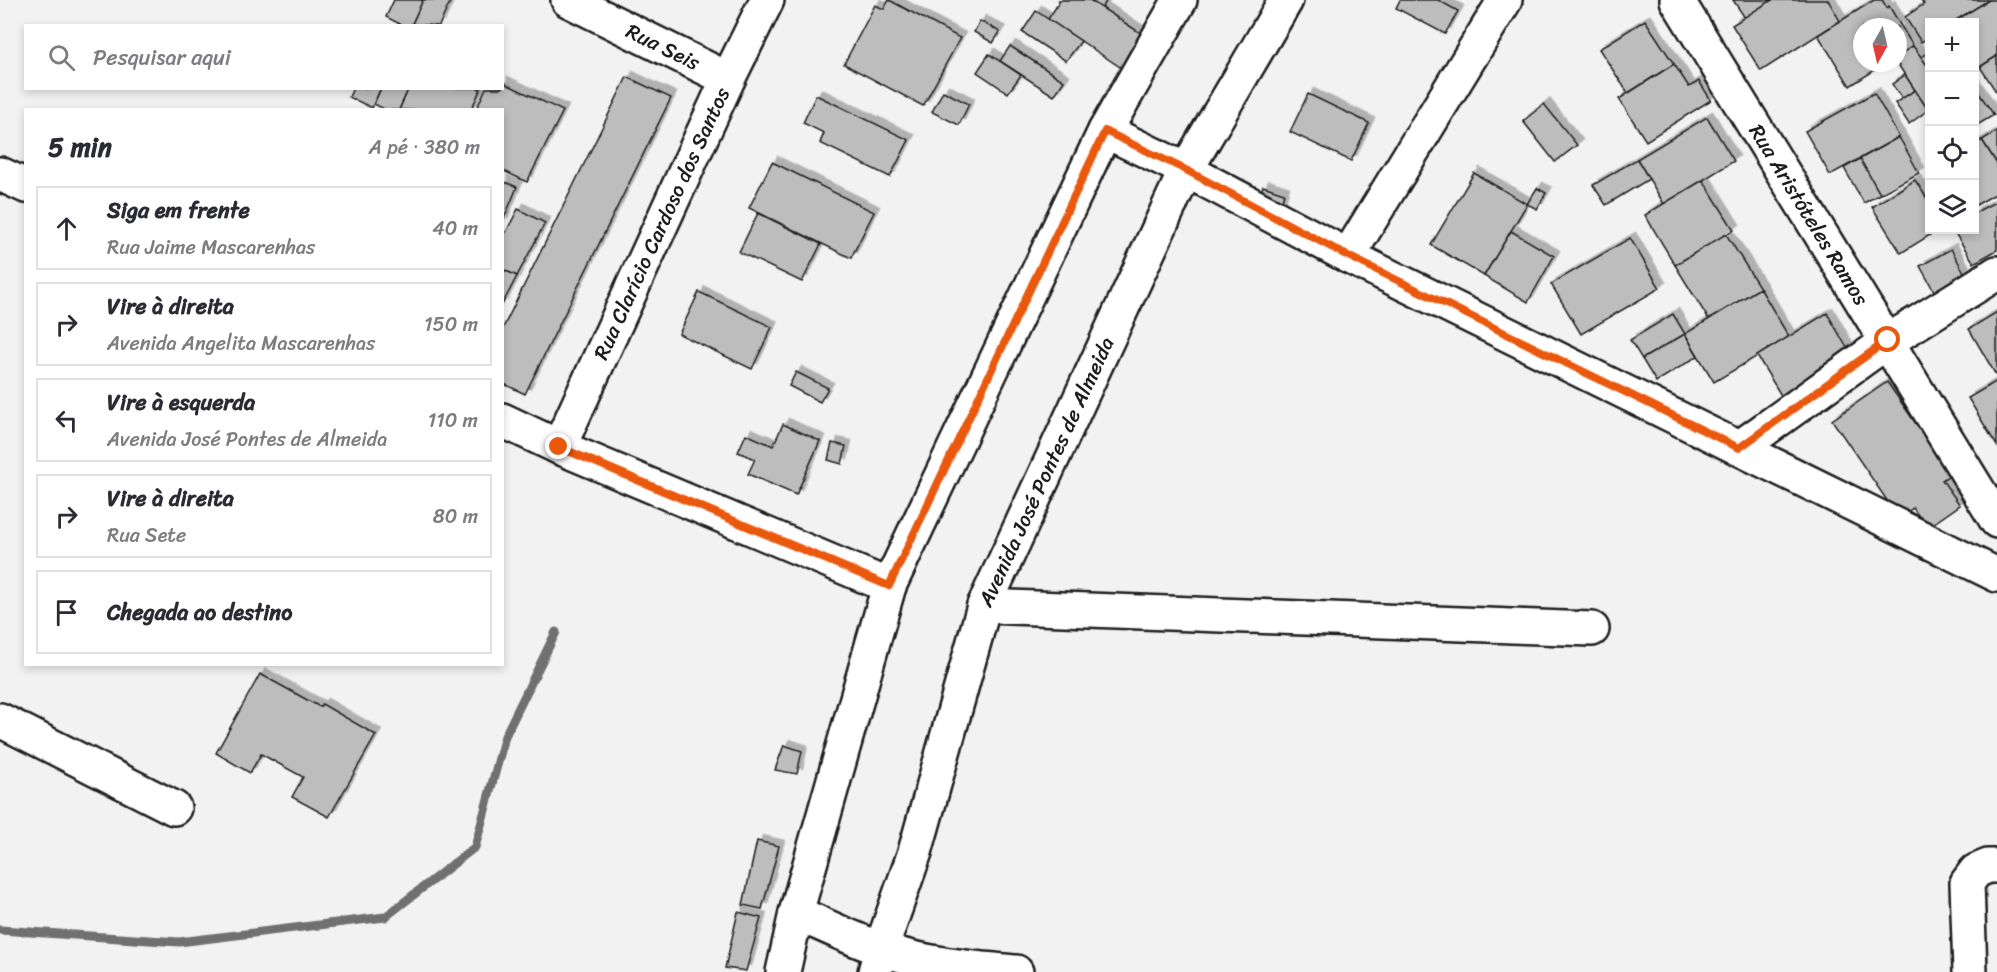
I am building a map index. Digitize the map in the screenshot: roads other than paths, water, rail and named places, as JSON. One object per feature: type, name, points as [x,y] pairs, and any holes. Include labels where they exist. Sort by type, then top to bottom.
[{"type":"street","name":"Rua Seis","points":[[568,0],[728,79]]},
{"type":"street","name":"Rua Clarício Cardoso dos Santos","points":[[559,447],[728,79],[767,0]]},
{"type":"street","points":[[783,972],[796,913],[889,586],[1105,131],[1180,0]]},
{"type":"street","name":"Avenida José Pontes de Almeida","points":[[878,961],[915,852],[984,606],[1186,170],[1286,0]]},
{"type":"street","points":[[1348,256],[1505,0]]},
{"type":"street","name":"Rua Aristóteles Ramos","points":[[1677,0],[1888,340],[1997,521]]},
{"type":"street","points":[[1105,131],[1186,170],[1348,256],[1997,575]]},
{"type":"street","points":[[0,174],[24,185]]},
{"type":"street","points":[[1739,448],[1888,340],[1997,273]]},
{"type":"street","points":[[504,421],[559,447],[889,586]]},
{"type":"street","points":[[984,606],[1592,628]]},
{"type":"street","points":[[0,720],[174,808]]},
{"type":"street","points":[[1971,972],[1967,883],[1976,871],[1988,866],[1997,866]]},
{"type":"street","points":[[796,913],[878,961],[939,963],[973,969],[1016,972]]},
{"type":"waterway","points":[[0,930],[179,942],[385,917],[475,847],[505,736],[556,632]]}]
